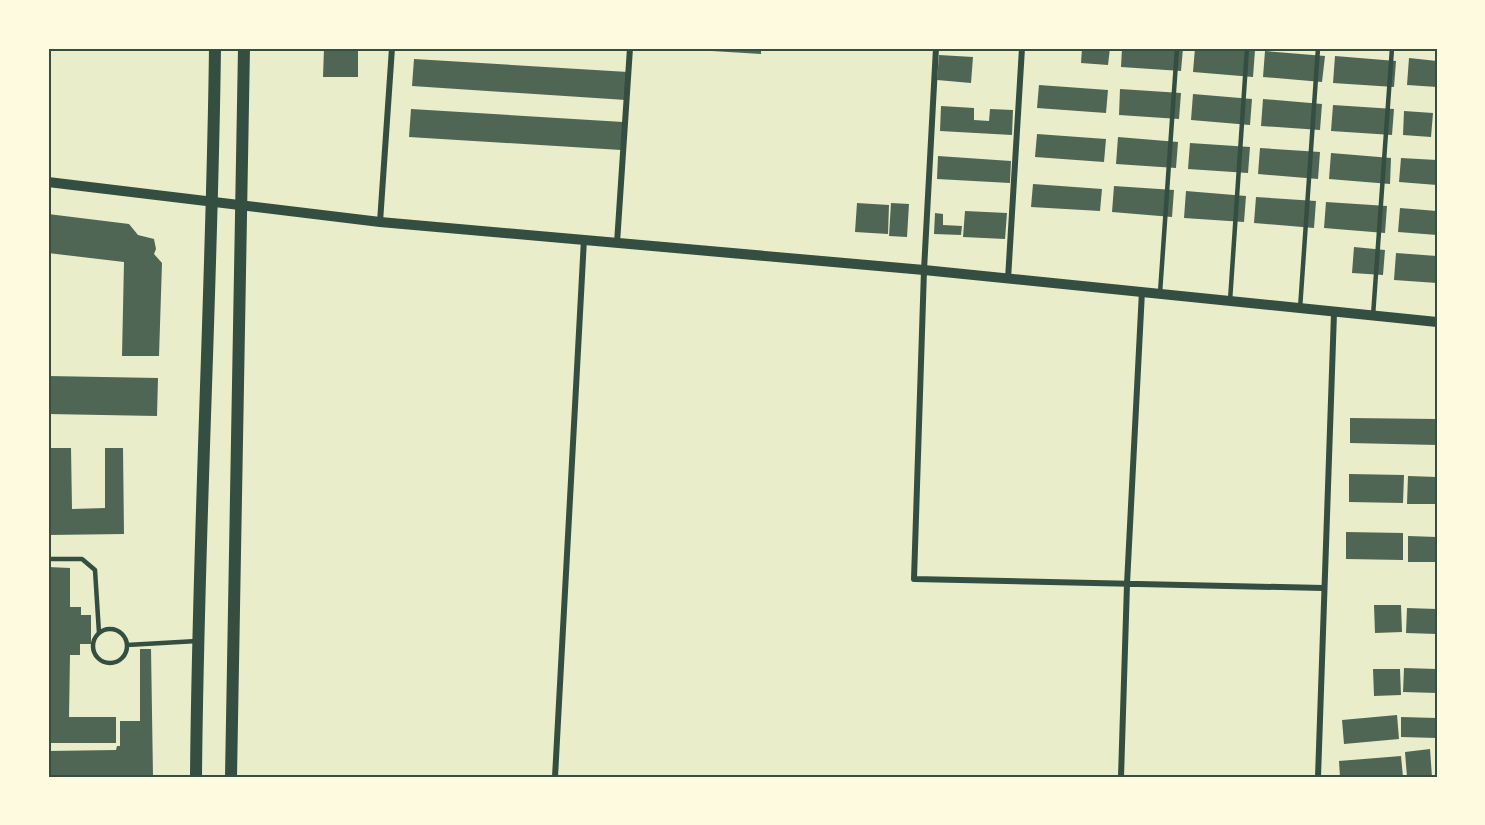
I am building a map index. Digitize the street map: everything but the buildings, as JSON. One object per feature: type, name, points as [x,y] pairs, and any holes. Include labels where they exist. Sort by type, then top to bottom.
[{"type":"main road","points":[[196,777],[197,641],[213,201],[215,48]]},
{"type":"main road","points":[[231,777],[244,48]]},
{"type":"street","points":[[380,222],[392,48]]},
{"type":"street","points":[[617,243],[630,48]]},
{"type":"street","points":[[936,48],[924,270],[914,579],[1323,588]]},
{"type":"street","points":[[1008,280],[1022,48]]},
{"type":"street","points":[[48,182],[380,222],[924,270],[1437,322]]},
{"type":"street","points":[[555,777],[584,239]]},
{"type":"street","points":[[1121,777],[1127,584],[1142,291]]},
{"type":"street","points":[[1318,777],[1323,588],[1335,313]]},
{"type":"lane","points":[[1160,293],[1177,48]]},
{"type":"lane","points":[[1230,301],[1247,48]]},
{"type":"lane","points":[[1300,309],[1318,48]]},
{"type":"lane","points":[[1372,316],[1392,48]]},
{"type":"lane","points":[[48,559],[82,559],[95,570],[99,633]]},
{"type":"lane","points":[[105,629],[119,630],[124,635],[127,645],[125,655],[113,663],[101,661],[93,645],[99,633],[105,629]]},
{"type":"lane","points":[[127,645],[197,641]]}]
